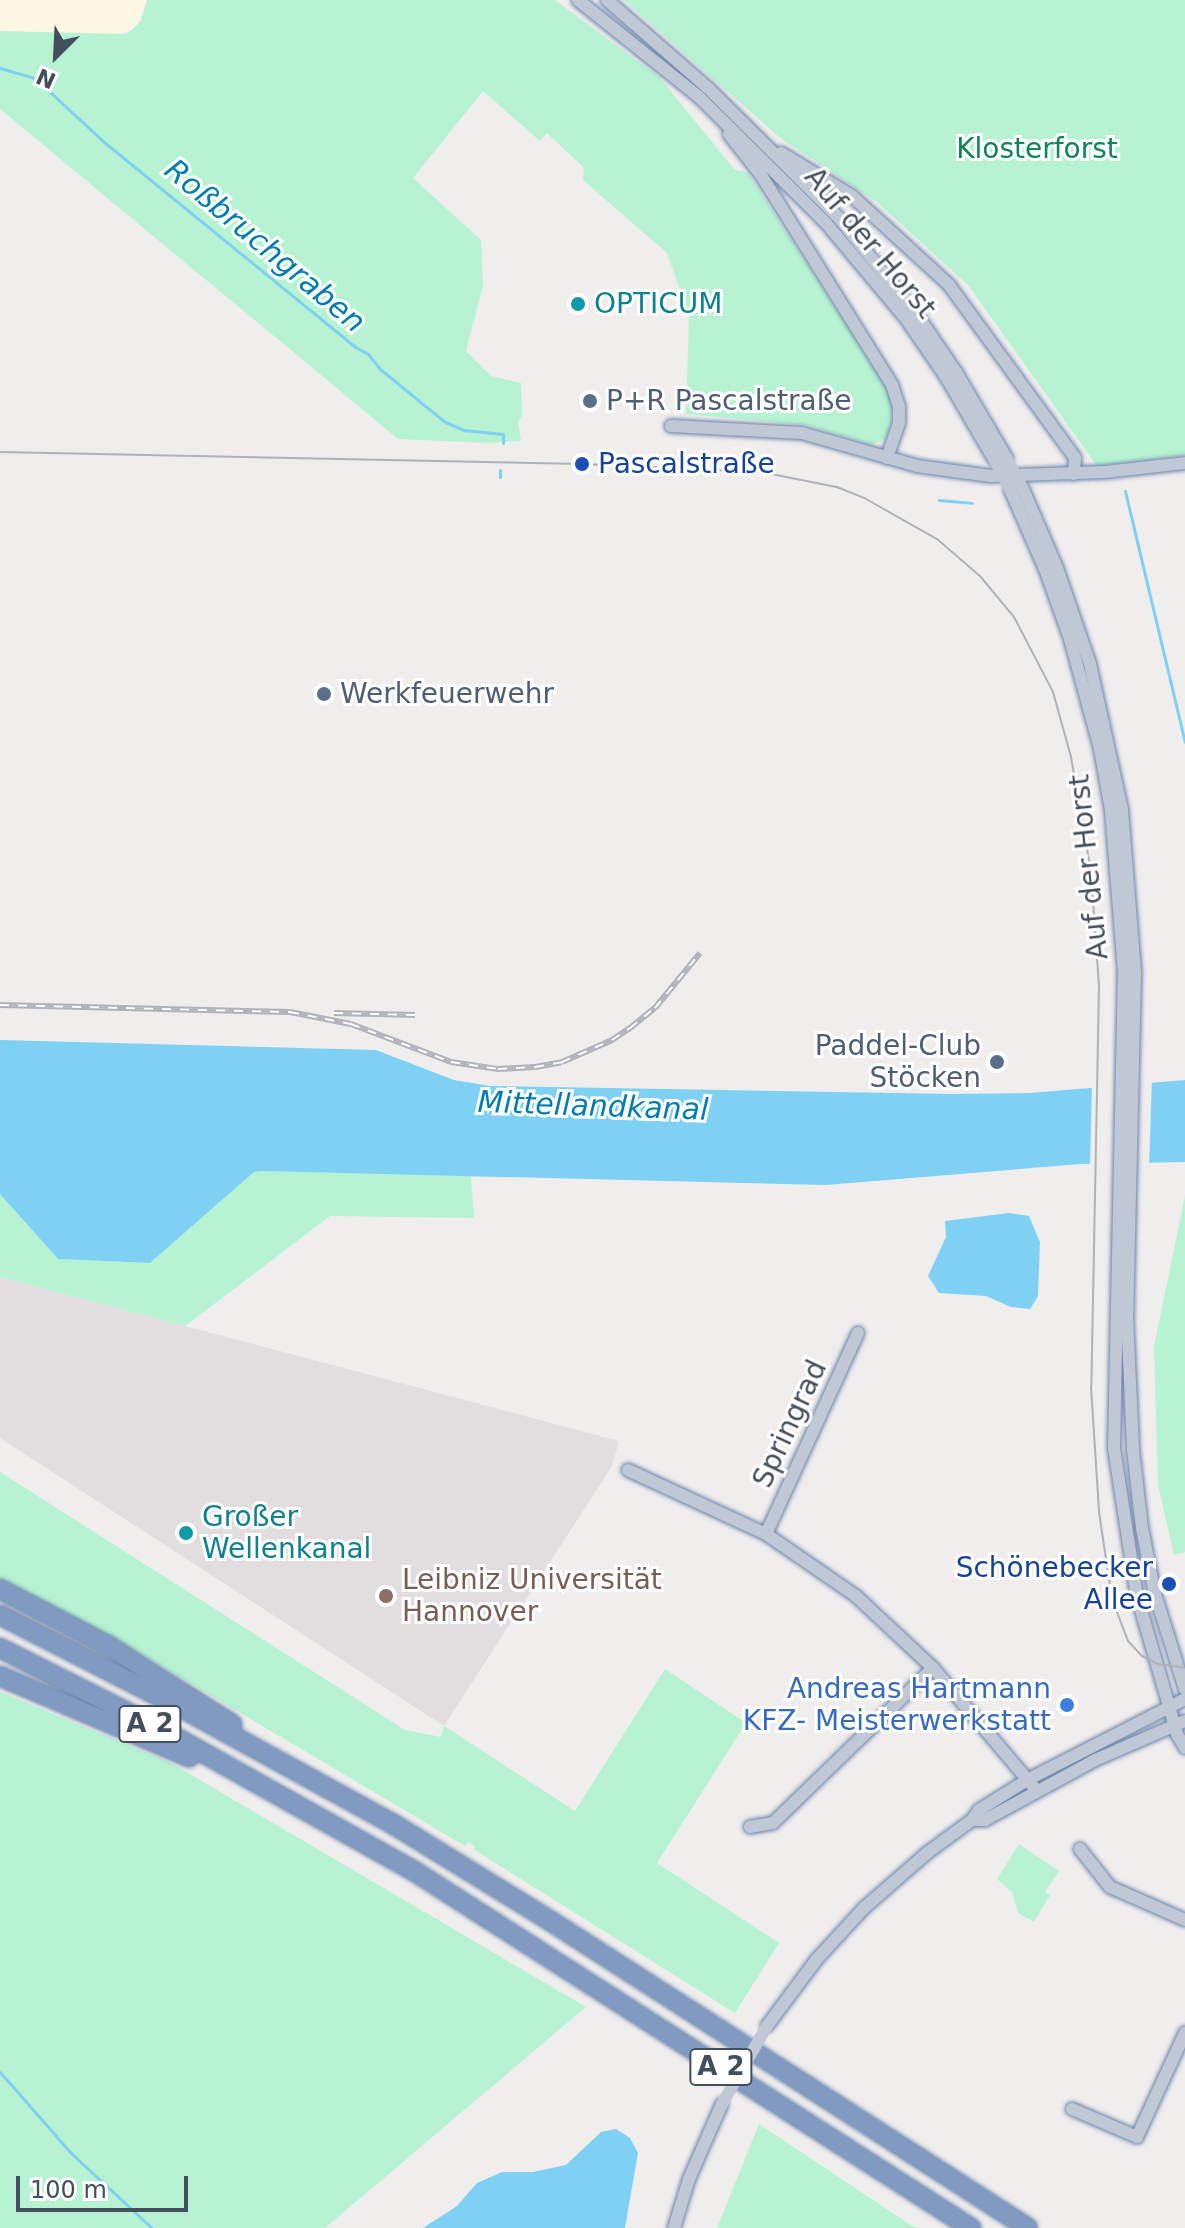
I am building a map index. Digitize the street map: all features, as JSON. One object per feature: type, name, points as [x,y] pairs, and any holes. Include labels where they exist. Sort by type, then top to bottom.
[{"type":"highway","points":[[0,1589],[158,1675],[292,1768]]},
{"type":"highway","name":"A 2","points":[[0,1615],[114,1672],[393,1824],[549,1920],[1028,2228]]},
{"type":"highway","name":"A 2","points":[[0,1648],[298,1804],[484,1915],[971,2228]]},
{"type":"highway","points":[[0,1676],[298,1804]]},
{"type":"street","name":"Auf der Horst","points":[[578,0],[699,97],[767,161],[881,287],[1001,459]]},
{"type":"street","name":"Auf der Horst","points":[[607,0],[766,143],[837,216],[915,312],[965,385],[1016,489],[1070,639],[1100,749],[1111,810],[1122,921],[1128,1074],[1114,1448],[1137,1596],[1171,1706],[1180,1723],[1185,1748]]},
{"type":"street","name":"Auf der Horst","points":[[699,97],[761,175],[892,385],[899,407],[899,423],[887,458]]},
{"type":"street","name":"Auf der Horst","points":[[766,143],[852,196],[927,262],[972,314],[1075,458],[1074,474]]},
{"type":"street","name":"Auf der Horst","points":[[837,216],[839,207],[844,203],[870,212]]},
{"type":"street","points":[[671,426],[802,433],[917,466],[990,476],[1074,474],[1185,463]]},
{"type":"street","name":"Auf der Horst","points":[[1125,1182],[1133,1450],[1142,1528],[1155,1594],[1185,1689]]},
{"type":"street","name":"Springrad","points":[[766,1534],[858,1333]]},
{"type":"street","points":[[628,1470],[766,1534],[856,1596],[933,1668],[1032,1785]]},
{"type":"street","points":[[750,1827],[773,1823],[933,1668]]},
{"type":"street","points":[[674,2228],[689,2179],[722,2104],[767,2026],[817,1959],[864,1908],[927,1853],[972,1820],[985,1820],[1032,1785],[1185,1699]]},
{"type":"street","points":[[1032,1785],[1180,1723]]},
{"type":"street","points":[[1080,1849],[1110,1887],[1185,1920]]},
{"type":"street","points":[[1072,2109],[1137,2137],[1185,2033]]},
{"type":"shaded area","points":[[0,0],[147,0],[136,28],[116,35],[0,31]]},
{"type":"shaded area","name":"Leibniz Universität Hannover","points":[[0,1277],[619,1441],[612,1466],[444,1726],[0,1438]]},
{"type":"green space","points":[[147,0],[555,0],[660,78],[734,169],[748,173],[893,400],[890,429],[884,439],[872,445],[806,425],[686,414],[689,315],[667,253],[583,180],[584,168],[547,133],[540,141],[483,91],[413,178],[481,240],[483,286],[466,351],[491,376],[521,383],[522,415],[518,422],[521,441],[487,443],[398,439],[0,109],[0,31],[127,34],[141,21]]},
{"type":"green space","name":"Klosterforst","points":[[624,0],[1185,0],[1185,455],[1097,466],[968,285],[877,202],[780,138]]},
{"type":"green space","points":[[254,1172],[471,1176],[474,1218],[330,1216],[185,1326],[0,1277],[0,1194],[58,1259],[150,1263]]},
{"type":"green space","points":[[1185,1196],[1185,1552],[1174,1555],[1158,1485],[1154,1346]]},
{"type":"green space","points":[[0,1472],[405,1730],[441,1737],[444,1726],[575,1811],[665,1669],[746,1723],[657,1863],[779,1943],[735,2013],[473,1849],[475,1846],[468,1842],[465,1846],[136,1651],[0,1579]]},
{"type":"green space","points":[[0,1692],[171,1763],[586,2007],[325,2228],[0,2228]]},
{"type":"green space","points":[[1019,1844],[1059,1871],[1045,1892],[1050,1895],[1034,1922],[1018,1913],[1012,1892],[997,1879]]},
{"type":"green space","points":[[759,2124],[912,2226],[919,2228],[717,2228]]},
{"type":"water","name":"Mittellandkanal","points":[[0,1040],[376,1050],[454,1080],[490,1086],[951,1094],[1030,1093],[1185,1080],[1185,1162],[1080,1164],[826,1185],[261,1171],[254,1172],[150,1263],[58,1259],[0,1194]]},
{"type":"water","points":[[1009,1213],[1029,1216],[1040,1242],[1038,1296],[1030,1309],[1011,1307],[986,1296],[939,1293],[928,1276],[946,1237],[945,1221]]},
{"type":"water","points":[[616,2129],[630,2138],[638,2153],[625,2228],[423,2228],[457,2206],[477,2183],[502,2172],[533,2172],[566,2165],[601,2132]]},
{"type":"pier","points":[[1152,1079],[1149,1167],[1090,1168],[1092,1084]]},
{"type":"waterway","name":"Roßbruchgraben","points":[[0,68],[32,77],[104,142],[355,347],[368,354],[380,369],[445,422],[464,430],[503,434],[503,443]]},
{"type":"waterway","name":"Roßbruchgraben","points":[[500,470],[500,477]]},
{"type":"waterway","name":"Roßbruchgraben","points":[[1125,491],[1185,742]]},
{"type":"waterway","name":"Roßbruchgraben","points":[[939,500],[972,503]]},
{"type":"waterway","points":[[0,2072],[71,2153],[152,2228]]},
{"type":"tram line","points":[[0,452],[582,464],[761,472],[837,487],[866,499],[937,539],[980,576],[1014,617],[1053,692],[1071,757],[1091,872],[1099,987],[1091,1387],[1099,1512],[1112,1599],[1128,1641],[1142,1656],[1158,1664],[1185,1668]]},
{"type":"railway","points":[[0,1005],[290,1012],[351,1024],[451,1062],[498,1069],[535,1067],[562,1062],[612,1040],[630,1028],[655,1008],[700,953]]},
{"type":"railway","points":[[334,1013],[415,1015]]},
{"type":"place","name":"OPTICUM","points":[[578,304]]},
{"type":"place","name":"P+R Pascalstraße","points":[[590,401]]},
{"type":"place","name":"Pascalstraße","points":[[582,464]]},
{"type":"place","name":"Werkfeuerwehr","points":[[324,694]]},
{"type":"place","name":"Paddel-Club Stöcken","points":[[997,1062]]},
{"type":"place","name":"Großer Wellenkanal","points":[[186,1533]]},
{"type":"place","name":"Schönebecker Allee","points":[[1169,1584]]},
{"type":"place","name":"Leibniz Universität Hannover","points":[[386,1596]]},
{"type":"place","name":"Andreas Hartmann KFZ- Meisterwerkstatt","points":[[1067,1705]]}]
